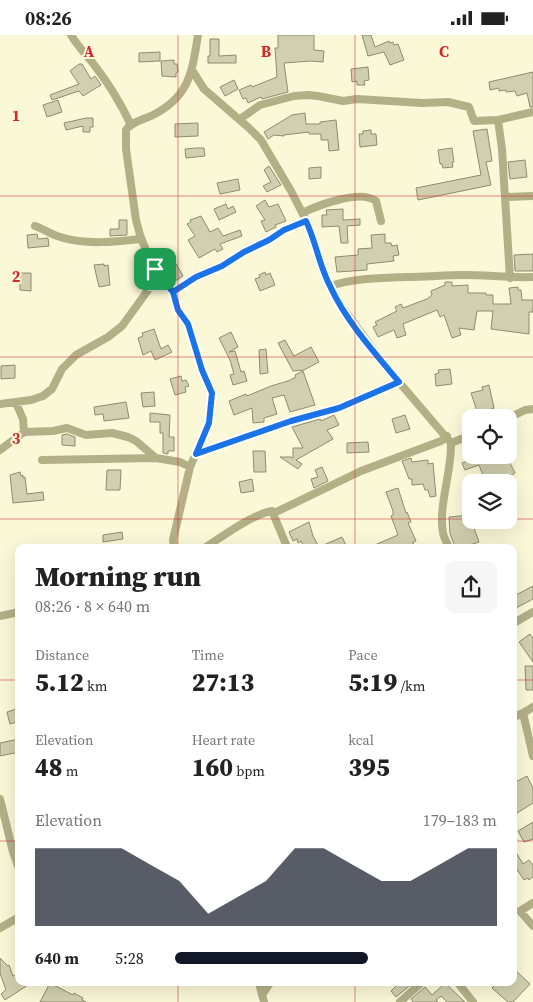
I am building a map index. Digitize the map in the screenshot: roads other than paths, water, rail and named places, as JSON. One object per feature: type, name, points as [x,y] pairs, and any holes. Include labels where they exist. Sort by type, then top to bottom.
[{"type":"street","points":[[71,35],[120,102],[131,125]]},
{"type":"street","points":[[174,544],[190,467],[209,423],[212,393],[202,370],[188,324],[178,310],[173,292],[155,269],[141,239],[136,220],[126,149],[126,130],[131,125],[158,112],[180,95],[192,70],[198,35]]},
{"type":"street","points":[[192,70],[204,89],[240,119],[261,140],[306,221],[330,286],[359,332],[449,440],[452,457],[446,487],[442,524],[448,544]]},
{"type":"street","points":[[240,119],[260,105],[294,97],[318,96],[343,101],[357,99],[422,103],[448,102],[469,107],[474,121],[498,120],[533,113]]},
{"type":"street","points":[[498,120],[510,278]]},
{"type":"street","points":[[505,197],[533,196]]},
{"type":"street","points":[[302,213],[336,200],[368,198],[376,201],[380,221]]},
{"type":"street","points":[[173,292],[196,277],[222,266],[284,230],[306,221]]},
{"type":"street","points":[[35,226],[60,237],[78,240],[120,241],[141,239]]},
{"type":"street","points":[[0,404],[16,403],[43,396],[52,389],[67,362],[108,337],[122,326],[150,286],[155,269]]},
{"type":"street","points":[[330,286],[349,280],[383,278],[471,275],[497,275],[510,278],[533,277]]},
{"type":"street","points":[[150,286],[167,285]]},
{"type":"street","points":[[196,454],[291,421],[339,408],[399,382]]},
{"type":"street","points":[[16,403],[24,419],[24,433]]},
{"type":"street","points":[[517,414],[533,409]]},
{"type":"street","points":[[0,450],[24,433],[67,428],[86,435],[112,433],[128,437],[136,441],[156,458]]},
{"type":"street","points":[[211,544],[264,513],[272,511],[274,513],[361,471],[441,441],[462,437]]},
{"type":"street","points":[[42,459],[156,458],[180,462],[190,467]]},
{"type":"street","points":[[274,513],[286,544]]},
{"type":"street","points":[[517,621],[533,612]]},
{"type":"street","points":[[0,616],[15,614]]},
{"type":"street","points":[[517,716],[533,707]]},
{"type":"street","points":[[523,713],[533,756]]},
{"type":"street","points":[[0,799],[15,858]]},
{"type":"street","points":[[533,903],[517,908],[533,926]]},
{"type":"street","points":[[0,928],[15,919]]},
{"type":"street","points":[[263,998],[269,986]]},
{"type":"street","points":[[400,1002],[419,986]]},
{"type":"street","points":[[460,986],[473,1002]]}]
